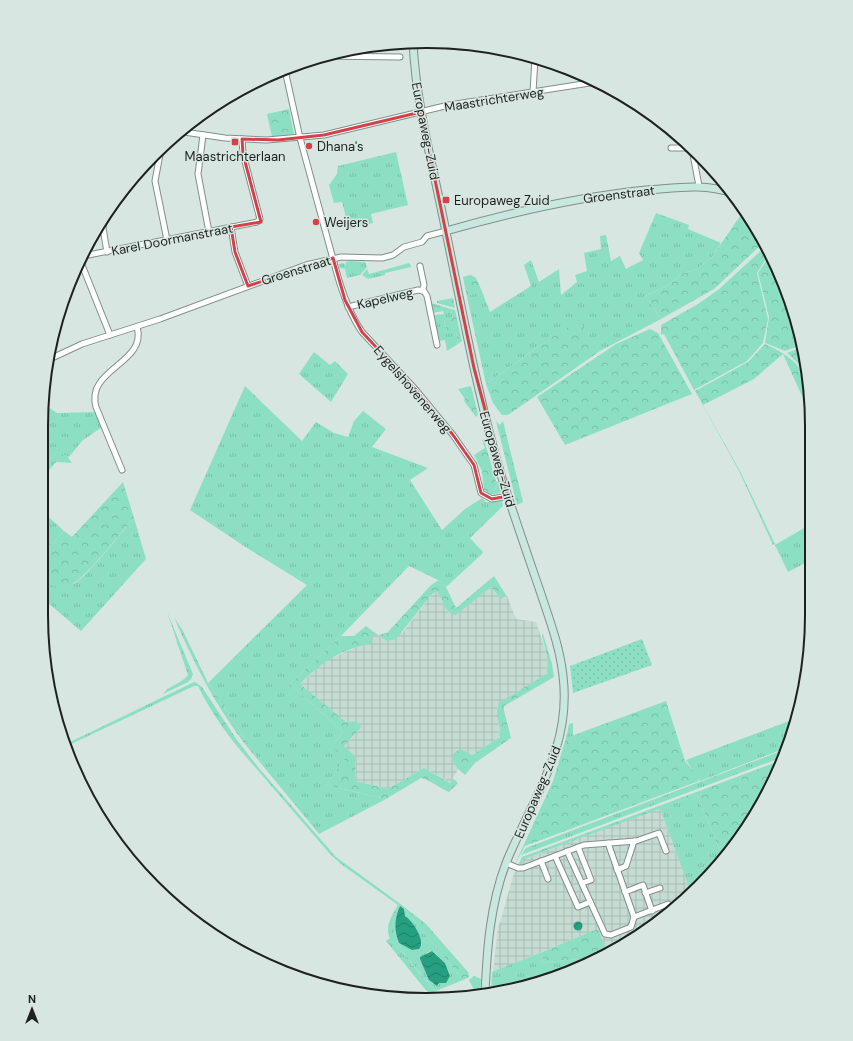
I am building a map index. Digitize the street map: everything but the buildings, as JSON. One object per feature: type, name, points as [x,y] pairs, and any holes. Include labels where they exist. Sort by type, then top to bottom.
[{"type":"street","name":"Europaweg-Zuid","points":[[414,49],[421,112],[483,405],[508,496],[551,624],[560,658],[564,695],[563,725],[553,761],[506,863],[492,912],[487,949],[485,988]]},
{"type":"street","points":[[351,56],[400,57]]},
{"type":"street","points":[[533,92],[535,64]]},
{"type":"street","name":"Eygelshovenerweg","points":[[286,75],[300,138],[348,307],[362,332],[416,390],[464,450],[477,471],[481,493],[489,498],[508,496]]},
{"type":"street","name":"Maastrichterweg","points":[[300,138],[332,134],[421,112],[586,84]]},
{"type":"street","points":[[188,133],[203,136],[242,139],[278,140],[300,138]]},
{"type":"street","points":[[203,136],[198,174],[209,232]]},
{"type":"street","name":"Karel Doormanstraat","points":[[89,255],[257,222],[260,219],[242,154],[242,139]]},
{"type":"street","points":[[671,148],[682,148]]},
{"type":"street","points":[[159,159],[155,181],[167,240]]},
{"type":"street","points":[[694,159],[699,186]]},
{"type":"street","name":"Groenstraat","points":[[54,357],[82,344],[194,307],[299,267],[333,258],[382,258],[393,255],[404,247],[422,242],[427,236],[446,230],[583,198],[699,186],[723,191]]},
{"type":"street","points":[[231,228],[235,252],[248,286]]},
{"type":"street","points":[[103,230],[107,252]]},
{"type":"street","name":"Kapelweg","points":[[420,266],[424,285],[422,291]]},
{"type":"street","points":[[83,268],[110,335]]},
{"type":"street","name":"Kapelweg","points":[[348,307],[422,291]]},
{"type":"street","name":"Kapelweg","points":[[422,291],[427,296],[437,345]]},
{"type":"street","points":[[122,470],[96,407],[94,398],[96,388],[101,380],[135,347],[138,337],[136,327]]},
{"type":"street","points":[[506,863],[521,868],[585,844],[634,841],[659,833],[666,851]]},
{"type":"street","points":[[617,870],[626,866],[634,841]]},
{"type":"street","points":[[567,851],[606,936],[631,927],[634,917],[608,843]]},
{"type":"street","points":[[578,847],[591,880],[582,883]]},
{"type":"street","points":[[555,856],[578,907],[590,902]]},
{"type":"street","points":[[541,861],[548,879]]},
{"type":"street","points":[[625,892],[643,885],[652,911]]},
{"type":"street","points":[[645,893],[660,888]]},
{"type":"street","points":[[634,917],[668,904]]},
{"type":"highlighted area","points":[[421,112],[474,368],[508,496],[492,499],[481,493],[474,465],[453,435],[416,390],[362,332],[345,300],[333,258],[248,286],[235,252],[231,227],[261,222],[243,154],[242,139],[278,140],[324,135]]},
{"type":"shaded area","points":[[491,587],[501,598],[506,595],[507,596],[516,619],[536,622],[547,655],[548,673],[497,706],[500,736],[483,749],[454,763],[458,769],[451,783],[424,768],[388,789],[356,781],[355,756],[344,746],[356,721],[346,722],[300,684],[325,661],[359,646],[372,635],[378,635],[387,641],[403,632],[433,593],[437,592],[440,595],[448,612],[455,615]]},
{"type":"shaded area","points":[[660,808],[689,887],[657,915],[604,948],[599,930],[595,930],[493,972],[498,926],[513,876],[521,860]]},
{"type":"green space","points":[[289,109],[294,134],[272,137],[267,114]]},
{"type":"green space","points":[[396,152],[408,205],[371,214],[373,223],[349,229],[342,202],[334,203],[329,185],[337,174],[338,166]]},
{"type":"green space","points":[[656,213],[689,225],[688,229],[721,243],[712,257],[697,269],[681,274],[669,285],[645,296],[661,319],[600,351],[579,321],[549,339],[486,384],[467,297],[481,289],[490,312],[531,286],[524,265],[531,260],[539,282],[559,269],[561,295],[577,282],[575,275],[587,271],[584,253],[601,249],[600,236],[606,235],[611,261],[620,256],[626,269],[643,260],[639,253]]},
{"type":"green space","points":[[741,215],[749,228],[738,219]]},
{"type":"green space","points":[[738,219],[749,228],[759,247],[714,289],[661,319],[645,296],[669,285],[681,274],[697,269],[712,257]]},
{"type":"green space","points":[[761,250],[766,259],[757,273],[768,319],[763,343],[747,361],[694,390],[664,334],[661,335],[661,325],[698,304],[718,290]]},
{"type":"green space","points":[[766,260],[785,305],[796,347],[785,351],[765,343],[769,317],[758,273]]},
{"type":"green space","points":[[346,262],[365,262],[367,267],[360,275],[347,278],[345,269],[340,268],[339,264],[344,263],[346,266]]},
{"type":"green space","points":[[409,263],[411,267],[385,273],[385,275],[368,279],[362,275],[367,269],[369,274]]},
{"type":"green space","points":[[471,275],[476,278],[481,289],[467,297],[463,277]]},
{"type":"green space","points":[[453,298],[455,308],[437,303],[437,301]]},
{"type":"green space","points":[[431,303],[451,309],[453,318],[444,320],[447,333],[456,332],[458,344],[447,351],[445,340],[439,341],[433,315],[444,314],[443,311],[433,313]]},
{"type":"green space","points":[[451,309],[455,310],[462,341],[458,344],[456,332],[447,334],[444,319],[453,318]]},
{"type":"green space","points":[[579,320],[600,351],[508,415],[502,415],[493,403],[486,384],[549,339]]},
{"type":"green space","points":[[650,329],[658,333],[692,394],[565,445],[537,397],[616,344]]},
{"type":"green space","points":[[765,344],[787,356],[801,370],[804,400],[783,354],[754,379],[703,405],[695,391],[748,362]]},
{"type":"green space","points":[[797,349],[800,366],[799,364],[787,353]]},
{"type":"green space","points":[[314,352],[330,365],[335,361],[348,374],[331,402],[299,374]]},
{"type":"green space","points":[[245,386],[302,441],[316,422],[334,433],[348,437],[354,421],[363,411],[386,429],[372,447],[428,468],[410,480],[442,530],[465,509],[482,498],[486,502],[502,501],[503,506],[470,538],[483,552],[482,554],[446,587],[440,581],[409,566],[341,636],[290,684],[343,732],[334,744],[345,758],[326,785],[386,799],[319,834],[263,766],[208,683],[307,585],[190,510]]},
{"type":"green space","points":[[471,386],[478,414],[476,417],[464,401],[465,399],[458,389]]},
{"type":"green space","points":[[695,391],[740,471],[775,544],[773,545],[739,471]]},
{"type":"green space","points":[[49,408],[57,413],[95,412],[102,427],[82,441],[69,457],[57,452],[48,462]]},
{"type":"green space","points":[[496,421],[500,425],[503,421],[523,502],[517,505]]},
{"type":"green space","points":[[484,439],[497,485],[492,495],[484,490],[482,471],[474,455],[485,448],[482,440]]},
{"type":"green space","points":[[57,452],[67,456],[72,463],[56,462],[48,471],[48,462]]},
{"type":"green space","points":[[496,481],[499,483],[502,492],[492,495],[497,485]]},
{"type":"green space","points":[[123,482],[134,518],[82,577],[66,587],[59,587],[50,584],[48,583],[48,548],[64,531],[72,537]]},
{"type":"green space","points":[[48,516],[64,531],[48,548]]},
{"type":"green space","points":[[134,518],[146,559],[81,631],[48,603],[48,583],[56,586],[69,586],[73,584],[95,564]]},
{"type":"green space","points":[[805,528],[805,563],[788,572],[775,545]]},
{"type":"green space","points":[[494,576],[506,595],[501,599],[491,587],[456,615],[449,612],[437,592],[433,593],[396,639],[387,641],[378,635],[387,633],[431,585],[439,580],[446,587],[456,608]]},
{"type":"green space","points":[[167,612],[193,674],[188,682],[163,694],[188,675]]},
{"type":"green space","points":[[174,617],[183,631],[208,683],[263,766],[236,731],[212,695],[192,657]]},
{"type":"green space","points":[[366,626],[378,635],[372,635],[372,643],[350,649],[324,663],[300,684],[346,722],[356,721],[361,727],[344,746],[355,756],[356,781],[388,789],[424,768],[450,783],[454,779],[458,783],[449,792],[421,778],[386,799],[326,785],[345,758],[334,749],[334,744],[343,732],[290,684],[341,636],[354,636]]},
{"type":"green space","points":[[543,634],[552,664],[554,677],[504,706],[511,738],[475,763],[465,775],[454,763],[452,757],[453,754],[460,749],[472,755],[500,737],[497,715],[499,703],[548,673],[547,655],[542,636]]},
{"type":"green space","points":[[642,639],[652,665],[573,693],[570,666]]},
{"type":"green space","points":[[195,682],[202,687],[237,740],[258,767],[255,767],[224,728],[210,708],[198,686],[194,686],[192,683]]},
{"type":"green space","points":[[192,683],[194,686],[71,744],[70,742]]},
{"type":"green space","points":[[666,701],[685,761],[697,775],[699,781],[525,846],[515,864],[553,781],[566,738]]},
{"type":"green space","points":[[789,721],[779,751],[700,781],[686,760]]},
{"type":"green space","points":[[573,723],[573,736],[566,738],[569,724]]},
{"type":"green space","points":[[779,752],[776,760],[521,855],[526,848]]},
{"type":"green space","points":[[774,763],[754,804],[721,852],[697,795],[537,854],[522,860],[523,865],[518,866],[522,857]]},
{"type":"green space","points":[[255,767],[258,767],[336,857],[399,903],[398,905],[341,864],[330,854]]},
{"type":"green space","points":[[697,795],[721,852],[689,887],[660,808]]},
{"type":"green space","points":[[399,903],[426,924],[468,972],[469,977],[463,980],[400,906],[395,917],[394,929],[397,940],[411,963],[436,991],[434,992],[390,938],[388,934],[392,916]]},
{"type":"green space","points":[[400,906],[404,909],[463,980],[436,991],[403,951],[397,940],[394,928],[395,917]],"holes":[[[400,907],[404,909],[405,917],[411,921],[418,933],[422,944],[419,949],[412,950],[399,942],[395,924],[396,916]],[[433,951],[445,963],[450,975],[437,986],[431,982],[420,959],[428,952]]]},
{"type":"green space","points":[[595,930],[599,930],[604,948],[580,960],[555,961],[543,964],[542,952]]},
{"type":"green space","points":[[390,938],[435,993],[428,993],[386,941]]},
{"type":"green space","points":[[542,952],[543,964],[555,961],[580,960],[548,973],[491,987],[492,972]]},
{"type":"green space","points":[[474,976],[481,979],[480,989],[474,990],[469,980]]},
{"type":"water","points":[[400,906],[404,909],[405,916],[418,931],[421,941],[421,946],[419,949],[412,950],[399,943],[395,924]]},
{"type":"water","points":[[578,921],[583,926],[578,931],[573,926]]},
{"type":"water","points":[[432,951],[445,963],[450,976],[446,983],[439,983],[437,986],[429,980],[420,959],[420,957]]},
{"type":"place","name":"Maastrichterlaan","points":[[235,142]]},
{"type":"place","name":"Dhana's","points":[[309,146]]},
{"type":"place","name":"Europaweg Zuid","points":[[446,200]]},
{"type":"place","name":"Weijers","points":[[316,222]]}]
